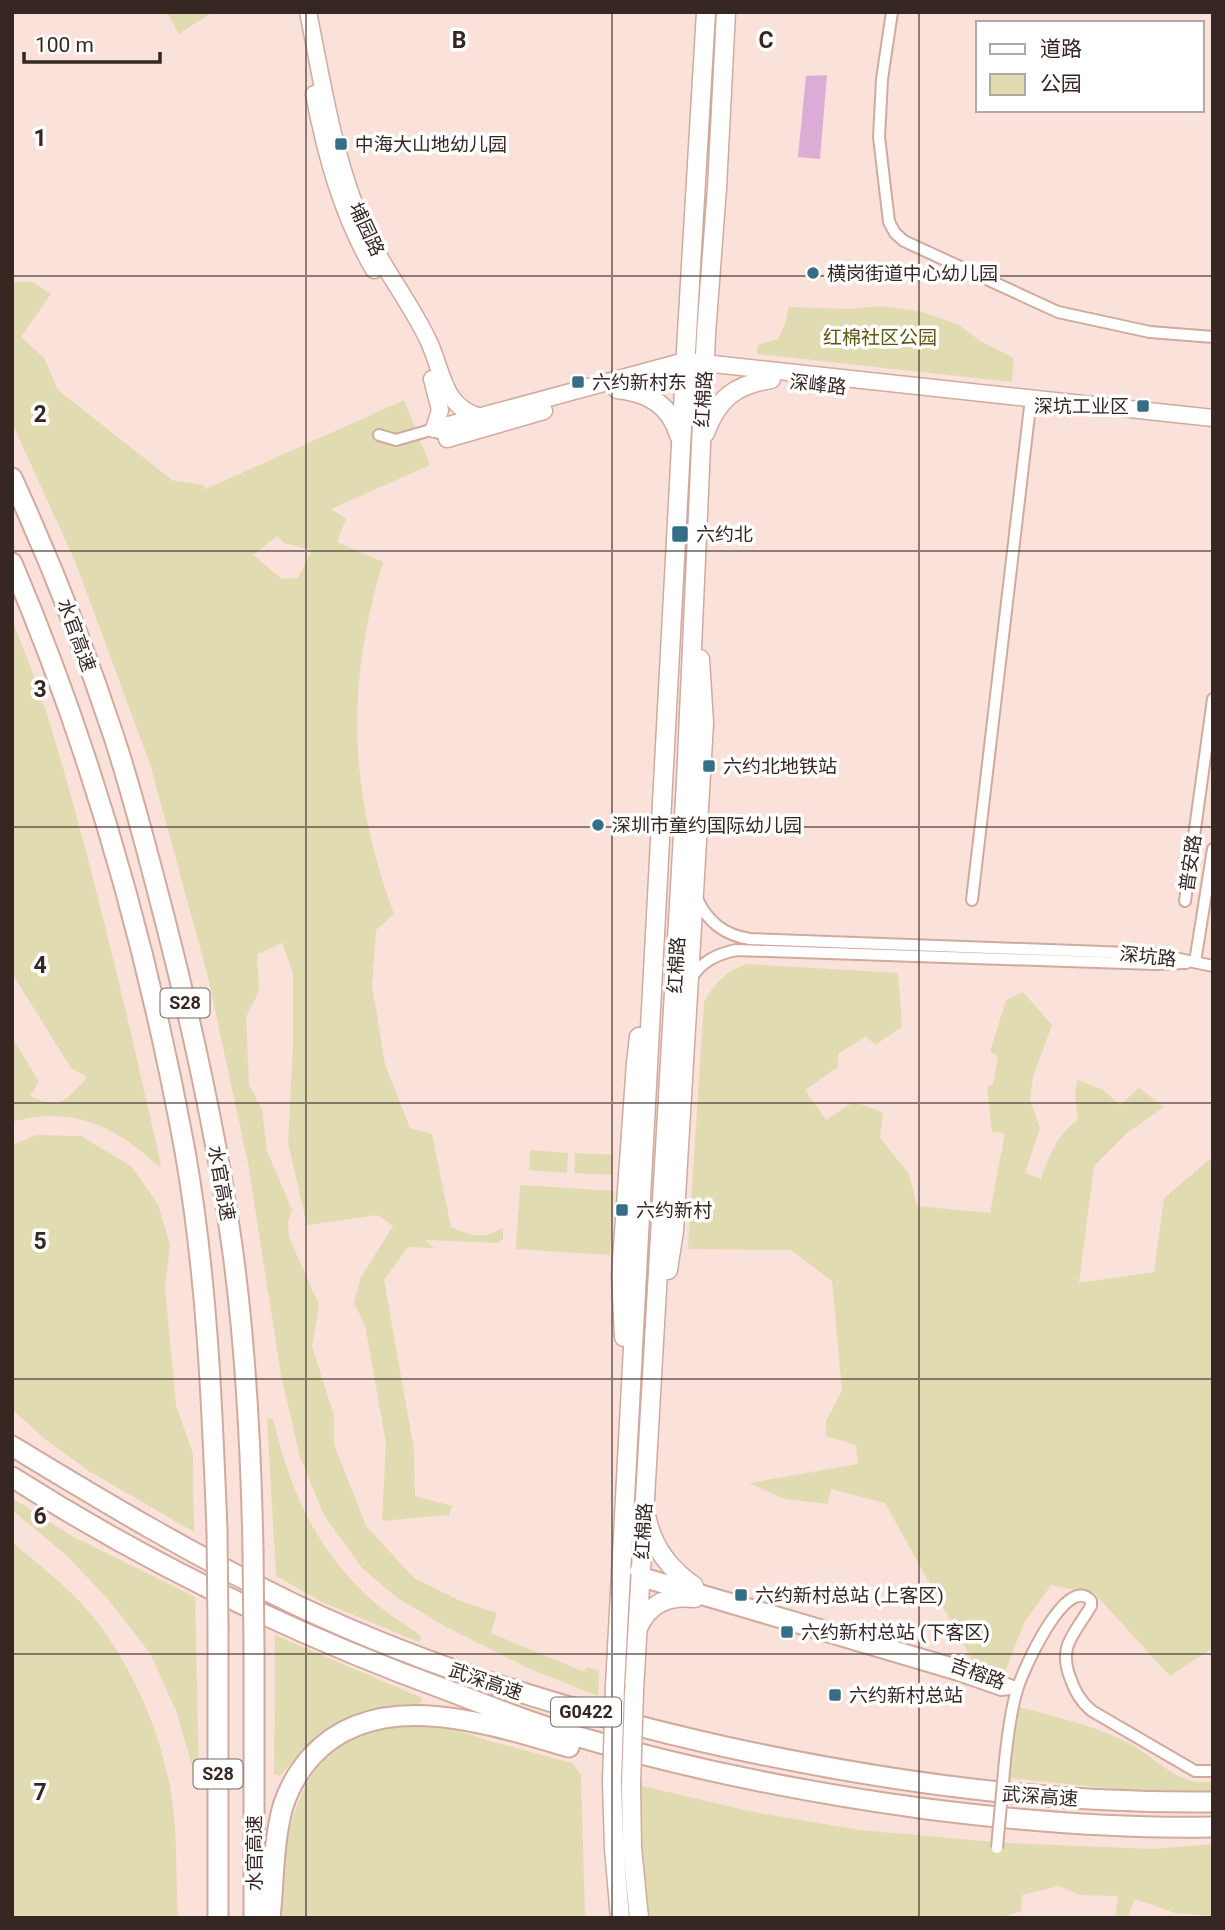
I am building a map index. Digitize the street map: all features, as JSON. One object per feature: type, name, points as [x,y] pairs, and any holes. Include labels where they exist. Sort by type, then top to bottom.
[{"type":"highway","name":"水官高速","points":[[12,478],[60,589],[115,739],[144,838],[200,1063],[232,1247],[243,1343],[252,1492],[254,1918]]},
{"type":"highway","name":"水官高速","points":[[12,563],[49,652],[82,746],[137,939],[185,1152],[203,1287],[211,1380],[217,1530],[218,1918]]},
{"type":"highway","name":"武深高速","points":[[12,1446],[203,1557],[298,1606],[459,1672],[552,1703],[747,1752],[975,1791],[1094,1801],[1213,1802]]},
{"type":"highway","name":"武深高速","points":[[12,1477],[202,1585],[296,1630],[402,1674],[569,1734],[740,1778],[883,1803],[1015,1819],[1094,1825],[1213,1827]]},
{"type":"highway","points":[[270,1918],[277,1836],[284,1805],[294,1779],[324,1742],[365,1721],[395,1715],[450,1718],[542,1739],[630,1764],[689,1775],[740,1778]]},
{"type":"main road","name":"红棉路","points":[[620,1918],[612,1782],[615,1686],[706,12]]},
{"type":"main road","name":"红棉路","points":[[639,1918],[632,1848],[634,1691],[693,620],[704,367],[726,12]]},
{"type":"main road","points":[[701,453],[709,423],[724,399],[751,382],[771,379]]},
{"type":"main road","points":[[617,389],[649,396],[660,404],[676,425],[681,441]]},
{"type":"main road","points":[[653,1352],[674,1231],[695,882],[704,697],[693,620]]},
{"type":"main road","points":[[637,1631],[642,1619],[659,1602],[694,1592],[663,1556],[648,1526],[644,1506]]},
{"type":"street","name":"埔园路","points":[[298,12],[327,154],[341,201],[359,244],[420,345],[440,410],[440,434]]},
{"type":"street","name":"埔园路","points":[[308,12],[336,145],[349,190],[365,230],[429,341],[449,396],[463,410],[481,417]]},
{"type":"street","points":[[892,12],[882,79],[879,137],[889,222],[895,233],[904,241],[1058,312],[1150,332],[1213,337]]},
{"type":"street","name":"深峰路","points":[[440,434],[481,417],[685,365],[1031,402],[1213,426]]},
{"type":"street","name":"深峰路","points":[[379,435],[396,440],[440,434],[617,389],[685,365]]},
{"type":"street","name":"深峰路","points":[[704,367],[771,379],[1213,418]]},
{"type":"street","points":[[972,900],[1031,402]]},
{"type":"street","name":"普安路","points":[[1185,901],[1213,699]]},
{"type":"street","points":[[1213,849],[1195,962],[1213,966]]},
{"type":"street","name":"深坑路","points":[[695,882],[697,898],[711,922],[735,937],[1155,954],[1195,962]]},
{"type":"street","name":"深坑路","points":[[688,986],[693,975],[710,959],[736,950],[1155,964],[1195,962]]},
{"type":"street","name":"吉榕路","points":[[621,1571],[990,1686],[1001,1689],[1017,1688]]},
{"type":"street","points":[[997,1848],[1005,1760],[1017,1688],[1035,1646],[1072,1597],[1088,1596],[1091,1601],[1091,1606],[1066,1646],[1064,1664],[1083,1704],[1186,1766],[1204,1772],[1213,1771]]},
{"type":"green space","points":[[167,12],[213,12],[179,34]]},
{"type":"green space","points":[[12,282],[32,282],[51,294],[21,337],[44,358],[58,390],[172,480],[203,485],[206,489],[404,400],[430,465],[331,509],[346,519],[337,542],[383,562],[362,653],[357,739],[368,825],[394,914],[376,930],[372,985],[385,1064],[410,1128],[432,1134],[451,1227],[482,1236],[503,1229],[503,1239],[497,1243],[425,1240],[434,1248],[408,1247],[384,1280],[414,1450],[415,1496],[452,1506],[449,1515],[382,1521],[386,1443],[365,1325],[354,1303],[361,1277],[393,1226],[378,1215],[307,1225],[288,1143],[293,1045],[293,973],[282,943],[257,954],[259,991],[246,1017],[249,1085],[262,1109],[267,1151],[292,1210],[288,1221],[289,1237],[319,1305],[312,1346],[334,1416],[334,1444],[366,1526],[414,1578],[463,1602],[497,1613],[491,1633],[584,1672],[587,1667],[599,1671],[598,1696],[528,1668],[448,1628],[396,1597],[362,1568],[324,1515],[300,1457],[281,1375],[248,1163],[208,977],[150,764],[75,561],[12,423]],"holes":[[[277,536],[284,543],[312,550],[298,578],[282,579],[253,555]]]},
{"type":"green space","name":"红棉社区公园","points":[[879,306],[919,311],[959,325],[980,341],[1014,358],[1012,382],[757,354],[758,345],[778,339],[789,307],[852,309]]},
{"type":"green space","points":[[12,619],[47,714],[79,826],[135,1052],[161,1165],[158,1166],[125,1140],[91,1123],[54,1116],[12,1122],[12,1037],[39,1082],[30,1096],[49,1103],[63,1101],[87,1077],[71,1068],[12,973]]},
{"type":"green space","points":[[746,964],[898,973],[902,1027],[875,1045],[866,1036],[838,1054],[838,1067],[805,1090],[826,1120],[854,1102],[883,1112],[880,1138],[909,1174],[917,1206],[990,1213],[1005,1133],[992,1132],[987,1087],[993,1084],[998,1056],[990,1052],[1006,1000],[1023,992],[1052,1025],[1033,1077],[1030,1100],[1040,1128],[1025,1173],[1041,1179],[1059,1139],[1078,1120],[1075,1094],[1077,1080],[1102,1089],[1120,1105],[1139,1088],[1164,1107],[1128,1132],[1094,1166],[1079,1283],[1154,1272],[1164,1198],[1213,1157],[1213,1648],[1170,1676],[1095,1594],[1051,1585],[1024,1623],[1004,1674],[975,1665],[885,1503],[831,1489],[828,1504],[785,1499],[749,1483],[858,1464],[856,1445],[826,1436],[826,1421],[842,1391],[832,1281],[791,1250],[688,1249],[704,1002],[721,979]]},
{"type":"green space","points":[[36,1135],[81,1136],[131,1166],[158,1204],[170,1245],[165,1288],[176,1405],[193,1454],[194,1532],[89,1471],[45,1439],[12,1409],[12,1145]]},
{"type":"green space","points":[[530,1150],[568,1153],[567,1173],[529,1170]]},
{"type":"green space","points":[[575,1153],[613,1155],[612,1175],[574,1173]]},
{"type":"green space","points":[[520,1185],[614,1191],[610,1255],[516,1249]]},
{"type":"green space","points":[[267,1419],[273,1419],[297,1495],[321,1540],[353,1582],[378,1606],[421,1636],[419,1642],[322,1602],[276,1576]]},
{"type":"green space","points":[[12,1498],[72,1536],[195,1597],[199,1774],[195,1776],[177,1713],[150,1653],[107,1598],[66,1555],[12,1510]]},
{"type":"green space","points":[[12,1542],[80,1601],[98,1623],[126,1666],[149,1714],[171,1791],[178,1918],[12,1918]]},
{"type":"green space","points":[[275,1635],[422,1698],[420,1707],[375,1710],[341,1722],[311,1743],[280,1776],[274,1774]]},
{"type":"green space","points":[[1019,1707],[1119,1738],[1180,1777],[1190,1781],[1213,1781],[1213,1791],[1144,1792],[1010,1778],[1014,1724]]},
{"type":"green space","points":[[415,1725],[456,1730],[572,1763],[581,1775],[585,1918],[279,1918],[283,1866],[294,1814],[303,1790],[317,1769],[334,1750],[357,1736]]},
{"type":"green space","points":[[639,1785],[748,1811],[860,1830],[1006,1843],[1153,1849],[1213,1844],[1213,1916],[1175,1913],[1135,1899],[1127,1918],[1115,1918],[1118,1896],[1080,1895],[1059,1886],[1022,1895],[1021,1911],[1000,1918],[647,1918],[640,1871]]},
{"type":"shaded area","points":[[827,75],[820,159],[798,157],[806,76]]},
{"type":"place","name":"中海大山地幼儿园","points":[[341,144]]},
{"type":"place","name":"横岗街道中心幼儿园","points":[[813,273]]},
{"type":"place","name":"六约新村东","points":[[578,382]]},
{"type":"place","name":"深坑工业区","points":[[1143,406]]},
{"type":"place","name":"六约北","points":[[680,534]]},
{"type":"place","name":"六约北地铁站","points":[[709,766]]},
{"type":"place","name":"深圳市童约国际幼儿园","points":[[598,825]]},
{"type":"place","name":"六约新村","points":[[622,1210]]},
{"type":"place","name":"六约新村总站 (上客区)","points":[[741,1595]]},
{"type":"place","name":"六约新村总站 (下客区)","points":[[787,1632]]},
{"type":"place","name":"六约新村总站","points":[[835,1695]]}]
